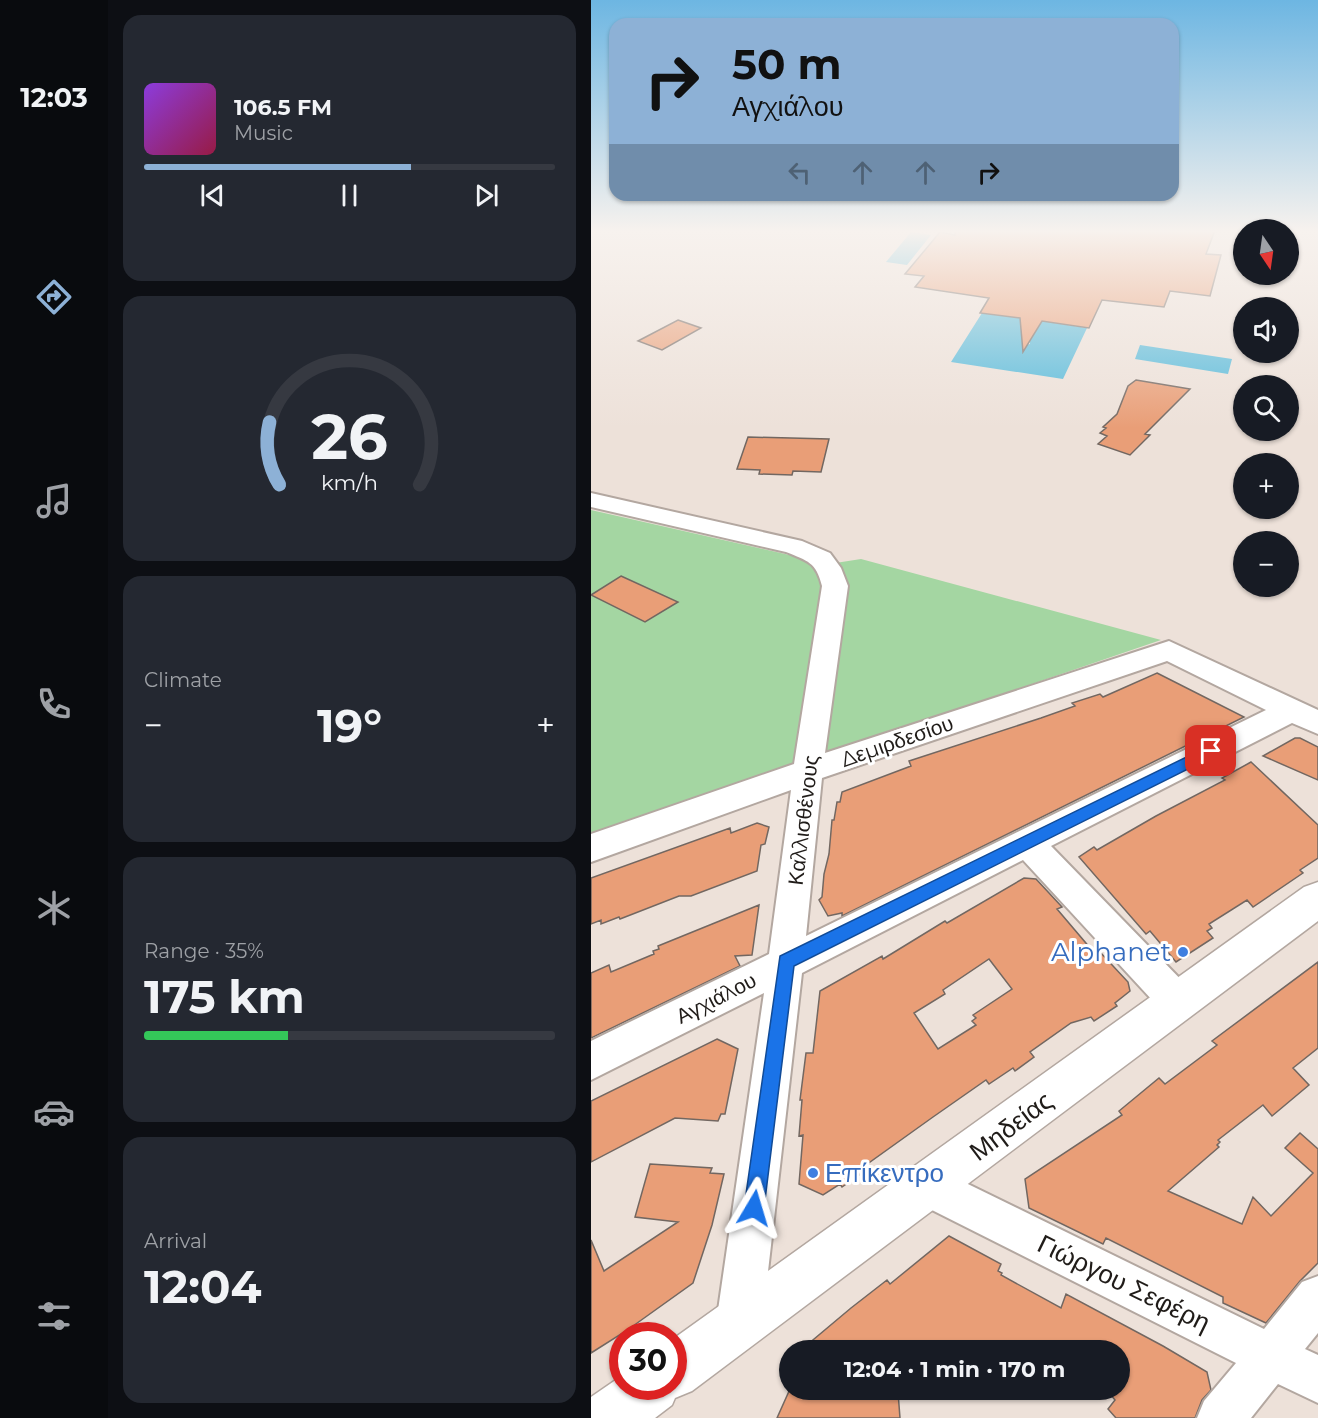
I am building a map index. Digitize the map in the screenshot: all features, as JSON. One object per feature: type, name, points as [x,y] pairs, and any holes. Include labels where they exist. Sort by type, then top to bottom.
[{"type":"street","name":"Καλλισθένους","points":[[591,500],[793,546],[818,556],[829,564],[835,586],[808,771],[786,962],[739,1324]]},
{"type":"street","name":"Δεμιρδεσίου","points":[[591,848],[808,771],[1169,650],[1305,716]]},
{"type":"street","name":"Αγχιάλου","points":[[591,1061],[1027,843],[1305,716]]},
{"type":"street","points":[[1027,843],[1178,1002]]},
{"type":"street","name":"Μηδείας","points":[[687,1361],[930,1186],[1318,899]]},
{"type":"street","name":"Γιώργου Σεφέρη","points":[[930,1186],[1318,1380]]},
{"type":"street","points":[[1221,1418],[1318,1298]]},
{"type":"green space","points":[[591,510],[829,564],[861,559],[1161,640],[591,835]]},
{"type":"water","points":[[982,313],[1038,320],[1025,345],[1030,344],[1042,321],[1087,328],[1063,379],[951,362]]},
{"type":"water","points":[[1140,345],[1232,359],[1228,374],[1135,359]]},
{"type":"building","points":[[977,296],[1168,296],[1164,307],[1102,300],[1089,328],[1042,321],[1023,352],[1020,318],[980,313],[989,298]]},
{"type":"building","points":[[678,320],[701,328],[662,350],[638,341]]},
{"type":"building","points":[[1136,380],[1190,389],[1145,434],[1150,435],[1130,455],[1098,444],[1107,436],[1100,433],[1106,428],[1103,427],[1117,414],[1128,386]]},
{"type":"building","points":[[748,437],[829,439],[821,472],[793,471],[792,475],[759,474],[760,470],[737,469]]},
{"type":"building","points":[[621,576],[678,602],[645,622],[591,595]]},
{"type":"building","points":[[1157,673],[1244,717],[842,916],[842,913],[828,916],[819,900],[822,897],[829,854],[832,820],[834,820],[837,802],[840,802],[842,792],[911,766],[909,761],[1075,706],[1072,703],[1100,694],[1103,697]]},
{"type":"building","points":[[1295,738],[1300,738],[1318,747],[1318,780],[1263,756]]},
{"type":"building","points":[[1251,762],[1318,825],[1318,858],[1300,870],[1303,873],[1253,907],[1247,900],[1209,924],[1212,928],[1207,931],[1213,938],[1176,962],[1150,931],[1146,934],[1079,857],[1094,847],[1097,850],[1225,780],[1222,778]]},
{"type":"building","points":[[757,823],[769,827],[765,844],[761,845],[757,871],[691,896],[679,896],[620,919],[619,917],[601,924],[601,920],[591,924],[591,878],[730,828],[731,833]]},
{"type":"building","points":[[1024,878],[1036,879],[1062,907],[1057,909],[1091,949],[1099,951],[1128,982],[1130,991],[1115,1003],[1117,1006],[1094,1021],[1091,1017],[1071,1023],[1030,1052],[1034,1057],[1015,1071],[1013,1068],[989,1084],[986,1080],[866,1165],[868,1169],[842,1187],[840,1184],[823,1195],[799,1184],[803,1135],[799,1136],[802,1100],[800,1100],[806,1053],[813,1053],[820,991],[882,956],[883,959],[945,921],[947,923]],"holes":[[[989,959],[1012,989],[973,1015],[976,1018],[972,1021],[976,1025],[938,1049],[914,1013],[945,994],[943,990]]]},
{"type":"building","points":[[759,905],[752,955],[735,956],[740,966],[591,1038],[591,973],[609,965],[611,972],[654,954],[653,951],[659,949],[658,946]]},
{"type":"building","points":[[1318,962],[1318,1048],[1293,1068],[1309,1085],[1272,1116],[1263,1105],[1218,1140],[1219,1147],[1168,1191],[1242,1224],[1253,1197],[1271,1216],[1313,1173],[1285,1148],[1300,1133],[1318,1149],[1318,1263],[1300,1281],[1266,1323],[1223,1303],[1223,1297],[1106,1238],[1103,1244],[1029,1208],[1025,1179],[1122,1115],[1119,1111],[1159,1078],[1165,1084],[1217,1045],[1212,1041]]},
{"type":"building","points":[[717,1039],[738,1049],[725,1114],[721,1114],[718,1121],[675,1118],[591,1162],[591,1101]]},
{"type":"building","points":[[650,1164],[712,1168],[710,1173],[724,1174],[712,1225],[693,1283],[639,1322],[609,1322],[609,1342],[591,1353],[591,1240],[604,1271],[678,1222],[635,1217]]},
{"type":"building","points":[[949,1236],[1001,1264],[998,1271],[1002,1273],[1001,1275],[1061,1308],[1066,1294],[1163,1346],[1207,1372],[1211,1390],[1202,1400],[1195,1418],[1116,1418],[1108,1409],[1115,1400],[1130,1400],[1130,1340],[813,1340],[887,1280],[890,1284]]},
{"type":"building","points":[[785,1400],[899,1400],[900,1418],[777,1418]]},
{"type":"place","name":"Alphanet","points":[[1183,952]]},
{"type":"place","name":"Επίκεντρο","points":[[813,1173]]},
{"type":"route","points":[[754,1208],[786,962],[1211,751]]}]
